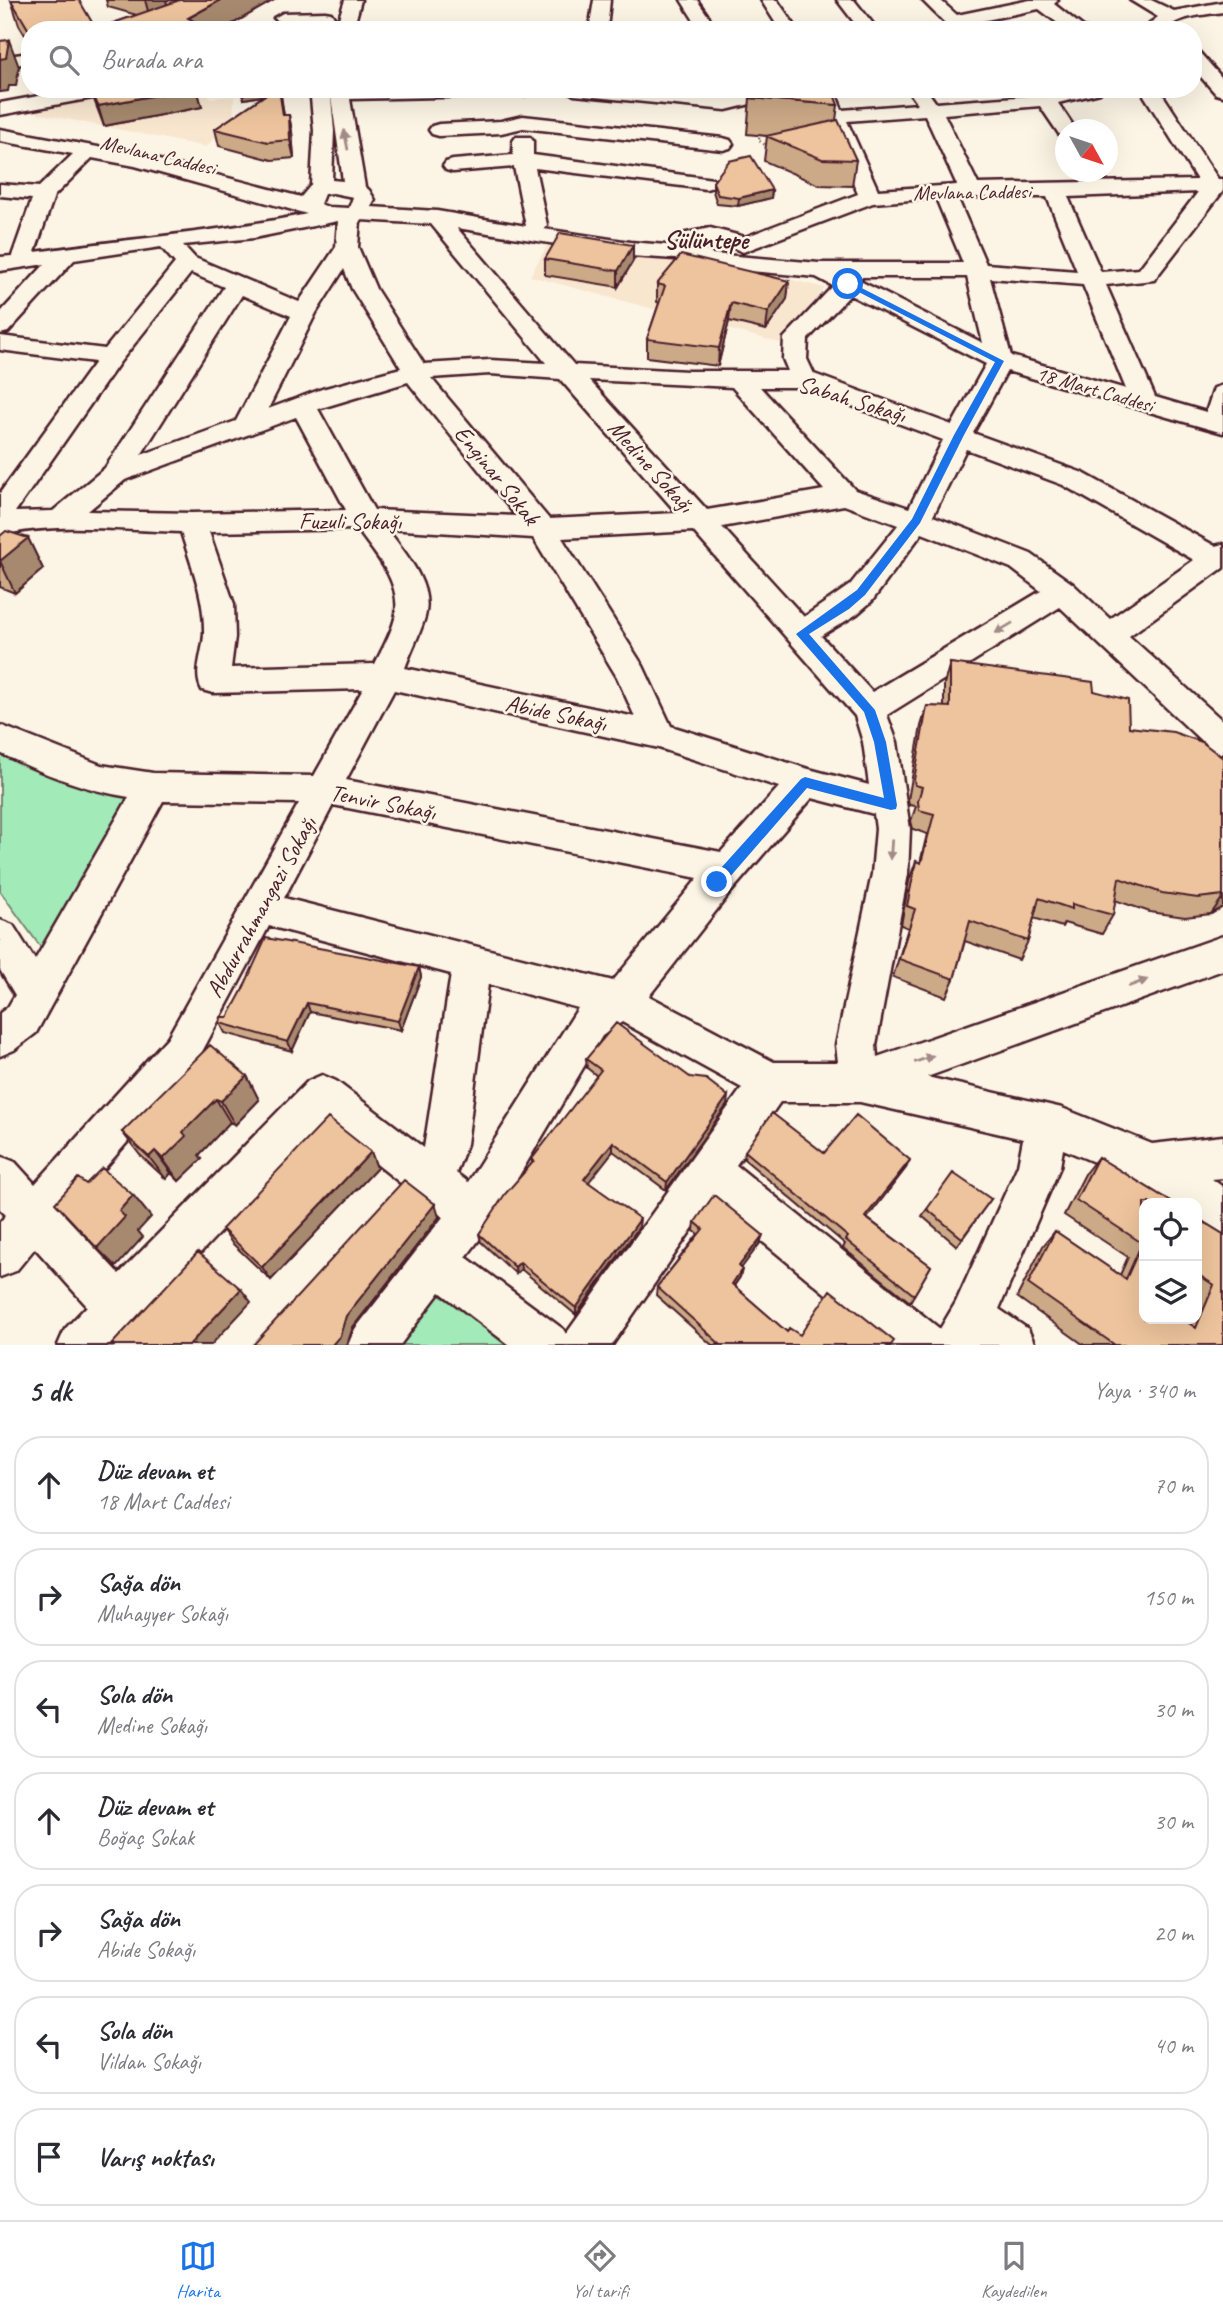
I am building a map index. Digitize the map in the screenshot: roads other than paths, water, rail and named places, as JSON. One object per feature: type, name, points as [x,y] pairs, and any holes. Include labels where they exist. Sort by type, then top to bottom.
[{"type":"street","points":[[347,21],[353,0]]},
{"type":"street","points":[[599,21],[602,0]]},
{"type":"street","points":[[689,0],[703,21]]},
{"type":"street","points":[[769,0],[783,21]]},
{"type":"street","points":[[845,0],[862,21]]},
{"type":"street","points":[[930,0],[954,21]]},
{"type":"street","points":[[973,21],[1043,1],[1067,21]]},
{"type":"street","points":[[1145,1],[1172,18]]},
{"type":"street","points":[[1163,21],[1223,6]]},
{"type":"street","points":[[279,17],[326,15]]},
{"type":"street","points":[[0,62],[21,59]]},
{"type":"street","points":[[1202,66],[1223,90]]},
{"type":"street","points":[[7,121],[80,98]]},
{"type":"street","points":[[331,98],[324,131],[335,202]]},
{"type":"street","points":[[332,98],[335,202]]},
{"type":"street","points":[[524,98],[523,160],[536,225]]},
{"type":"street","points":[[650,98],[735,103],[754,98]]},
{"type":"street","points":[[828,98],[870,197]]},
{"type":"street","points":[[923,98],[933,111],[970,190]]},
{"type":"street","points":[[835,116],[933,111],[1019,98]]},
{"type":"street","points":[[1041,98],[1058,119]]},
{"type":"street","points":[[819,270],[744,246],[700,240],[707,260],[819,270],[977,270],[1094,279],[1146,275],[1218,186],[1155,98]]},
{"type":"street","points":[[453,166],[523,160],[704,190],[733,117],[735,103]]},
{"type":"street","name":"Mevlana Caddesi","points":[[7,121],[89,150],[335,202],[630,249],[700,240],[810,220]]},
{"type":"street","name":"Mevlana Caddesi","points":[[7,121],[102,142],[335,202],[415,205],[652,241],[700,240]]},
{"type":"street","points":[[439,130],[500,127],[523,122],[723,144]]},
{"type":"street","points":[[11,263],[44,194],[89,150]]},
{"type":"street","points":[[1103,182],[1109,190]]},
{"type":"street","name":"Mevlana Caddesi","points":[[724,261],[739,255],[744,246],[870,197],[970,190],[1055,191],[1218,186]]},
{"type":"street","points":[[0,190],[44,194]]},
{"type":"street","points":[[802,634],[846,606],[861,593],[917,520],[959,435],[1000,361],[977,270],[944,191]]},
{"type":"street","points":[[1055,191],[1144,403]]},
{"type":"street","points":[[11,263],[166,240],[254,231],[335,202]]},
{"type":"street","name":"Enginar Sokak","points":[[335,202],[347,247],[364,289],[408,356],[415,372],[542,528],[632,674],[659,735]]},
{"type":"street","name":"Medine Sokağı","points":[[437,218],[568,373],[869,710]]},
{"type":"street","points":[[166,240],[187,263],[304,313]]},
{"type":"street","points":[[246,426],[304,313],[347,247]]},
{"type":"street","points":[[0,327],[67,254]]},
{"type":"street","points":[[0,513],[111,357],[187,263]]},
{"type":"street","name":"18 Mart Caddesi","points":[[819,270],[1000,361],[1219,424]]},
{"type":"street","points":[[60,520],[115,474],[238,284]]},
{"type":"street","points":[[804,379],[795,359],[796,338],[848,284]]},
{"type":"street","points":[[0,343],[111,357]]},
{"type":"street","name":"Sabah Sokağı","points":[[115,474],[303,405],[415,372],[490,368],[741,381],[804,379],[1073,479],[1219,557]]},
{"type":"street","points":[[741,381],[845,496],[985,544],[1021,561],[1062,592],[1222,739]]},
{"type":"street","points":[[1219,424],[1223,393]]},
{"type":"street","name":"Abdurrahmangazi Sokağı","points":[[0,1255],[182,1050],[262,908],[386,676],[411,614],[411,589],[400,568],[365,519],[303,405]]},
{"type":"street","name":"Fuzuli Sokağı","points":[[0,526],[12,522],[60,520],[192,523],[365,519],[542,528],[700,521],[845,496]]},
{"type":"street","name":"Abide Sokağı","points":[[192,523],[219,604],[220,636],[213,681],[386,676],[659,735],[805,782],[891,805]]},
{"type":"street","points":[[1109,635],[1219,557]]},
{"type":"street","points":[[860,1082],[856,1045],[890,874],[893,829],[880,742],[869,710],[1062,592]]},
{"type":"street","name":"Tenvir Sokağı","points":[[0,738],[39,757],[100,779],[153,787],[325,790],[728,869]]},
{"type":"street","points":[[371,1345],[473,1213],[588,1023],[621,1001],[728,869],[805,782]]},
{"type":"street","points":[[0,1037],[22,1020],[153,787]]},
{"type":"street","points":[[262,908],[621,1001],[770,1082],[860,1082],[1062,1128],[1152,1165],[1223,1212]]},
{"type":"street","points":[[0,937],[36,995]]},
{"type":"street","points":[[860,1082],[1223,953]]},
{"type":"street","points":[[432,1181],[446,1144],[472,963]]},
{"type":"street","points":[[584,1345],[770,1082]]},
{"type":"street","points":[[81,1345],[322,1095],[473,1213]]},
{"type":"street","points":[[1012,1345],[964,1331],[1039,1167],[1046,1124]]},
{"type":"street","points":[[1152,1165],[1223,1157]]},
{"type":"street","points":[[708,1169],[925,1345]]},
{"type":"street","points":[[0,1177],[118,1306]]},
{"type":"street","points":[[437,1263],[547,1345]]},
{"type":"district","name":"Sülüntepe","points":[[706,239]]}]
